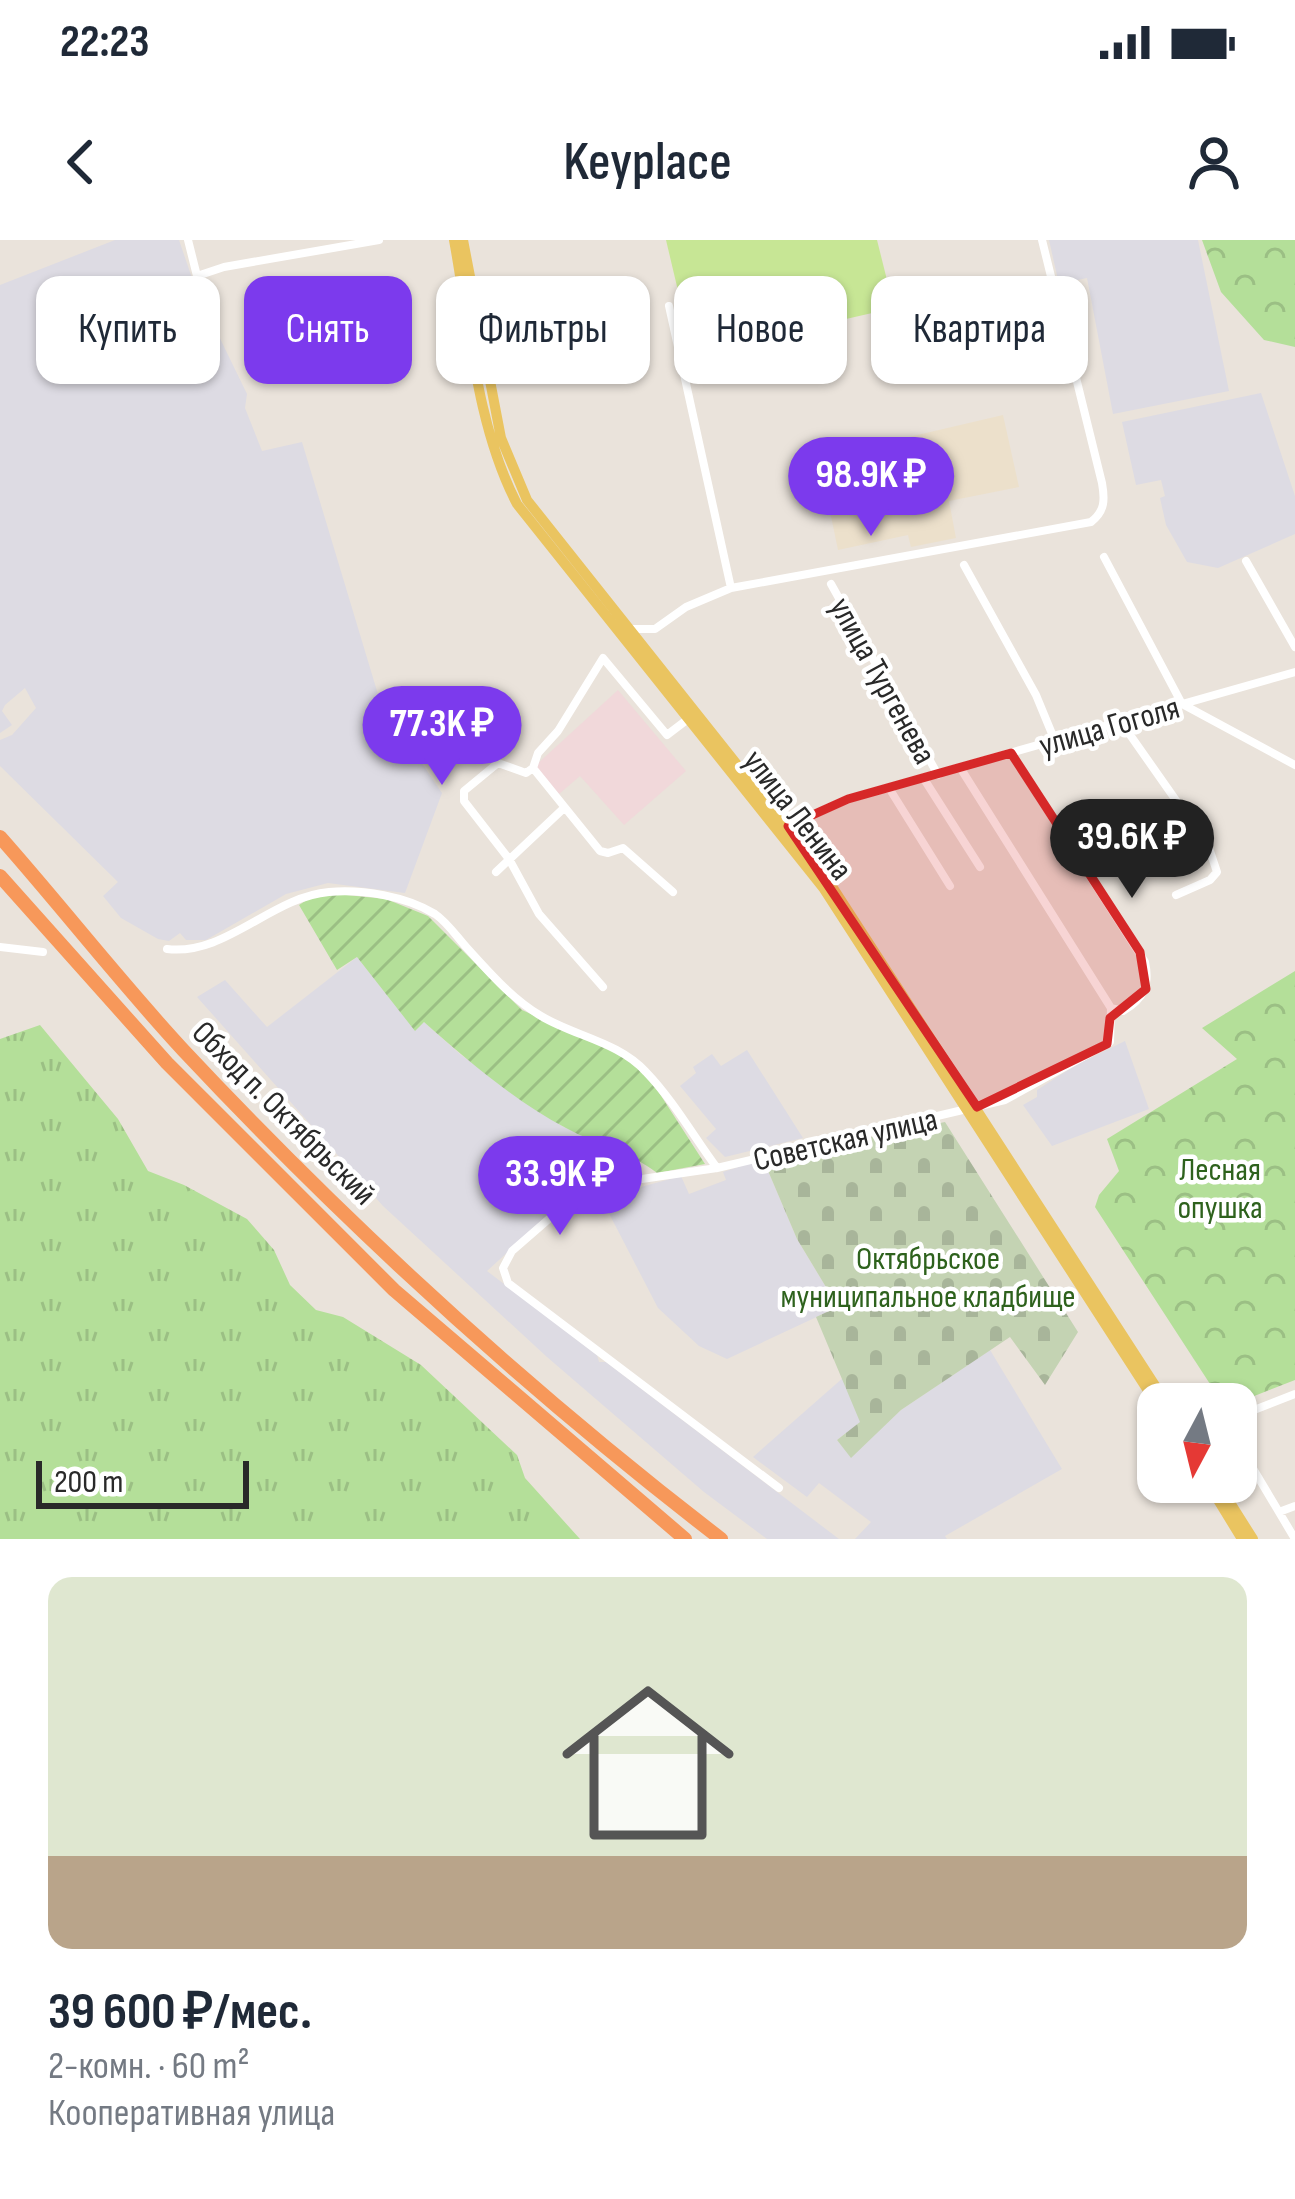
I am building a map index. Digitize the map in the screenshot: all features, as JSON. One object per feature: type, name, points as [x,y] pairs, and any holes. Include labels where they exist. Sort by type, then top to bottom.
[{"type":"highway","name":"Обход п. Октябрьский","points":[[0,837],[182,1049],[410,1276],[662,1494],[721,1539]]},
{"type":"highway","name":"Обход п. Октябрьский","points":[[0,876],[167,1063],[394,1290],[685,1539]]},
{"type":"main road","name":"улица Ленина","points":[[458,240],[510,464],[540,520],[788,826],[865,933],[1144,1383]]},
{"type":"main road","name":"улица Ленина","points":[[458,240],[490,434],[506,482],[532,527],[824,889],[1153,1383]]},
{"type":"main road","points":[[1220,1503],[1243,1539]]},
{"type":"main road","points":[[1230,1503],[1253,1539]]},
{"type":"street","points":[[188,240],[196,276],[312,245],[379,240]]},
{"type":"street","points":[[628,628],[655,629],[686,607],[730,588],[1091,522],[1101,514],[1102,483],[1042,240]]},
{"type":"street","points":[[669,306],[730,588]]},
{"type":"street","points":[[1104,557],[1182,704],[1274,758],[1295,765]]},
{"type":"street","points":[[1246,561],[1295,647]]},
{"type":"street","points":[[964,565],[1036,695],[1055,741]]},
{"type":"street","name":"улица Тургенева","points":[[831,584],[938,775]]},
{"type":"street","points":[[649,653],[655,629]]},
{"type":"street","points":[[602,987],[539,914],[509,859],[462,796],[498,763],[526,773],[533,768],[538,753],[558,731],[602,658],[667,735],[690,718]]},
{"type":"street","name":"улица Гоголя","points":[[788,826],[825,807],[1295,672]]},
{"type":"street","points":[[1121,722],[1187,817],[1204,833],[1217,872],[1176,895]]},
{"type":"street","points":[[961,769],[1111,1007],[1123,1011],[1139,999],[1148,981],[1144,962],[1011,753]]},
{"type":"street","points":[[533,768],[600,851],[623,848],[673,892]]},
{"type":"street","points":[[924,779],[980,867]]},
{"type":"street","points":[[890,788],[950,886]]},
{"type":"street","points":[[496,872],[563,808]]},
{"type":"street","points":[[166,949],[189,950],[299,897],[326,892],[357,890],[426,910],[437,915],[530,1010],[637,1063],[716,1168]]},
{"type":"street","points":[[0,947],[43,952]]},
{"type":"street","name":"Советская улица","points":[[779,1488],[504,1278],[502,1268],[512,1251],[581,1191],[594,1186],[716,1168],[1022,1094],[1110,1042],[1111,1007]]},
{"type":"street","points":[[1257,1409],[1295,1394]]},
{"type":"street","points":[[1257,1475],[1295,1539]]},
{"type":"street","points":[[1279,1512],[1295,1506]]},
{"type":"highlighted area","points":[[1011,753],[1140,952],[1146,989],[1110,1018],[1107,1044],[977,1107],[788,826],[848,799]]},
{"type":"shaded area","points":[[115,240],[179,240],[191,276],[36,276],[36,384],[220,384],[220,338],[247,394],[245,408],[262,451],[302,442],[380,701],[442,793],[405,893],[328,883],[286,894],[206,940],[186,940],[180,933],[169,941],[158,939],[121,918],[103,896],[118,882],[0,766],[0,740],[12,735],[36,708],[25,688],[5,705],[2,711],[12,725],[0,733],[0,285]]},
{"type":"shaded area","points":[[1049,240],[1198,240],[1229,391],[1113,414],[1088,276],[1057,276]]},
{"type":"shaded area","points":[[1261,393],[1295,496],[1295,534],[1218,568],[1187,562],[1166,525],[1161,480],[1136,485],[1122,422]]},
{"type":"shaded area","points":[[1003,415],[1019,487],[949,501],[956,538],[911,547],[908,535],[838,550],[819,458]]},
{"type":"shaded area","points":[[618,690],[686,771],[624,825],[580,776],[559,794],[535,766]]},
{"type":"shaded area","points":[[357,957],[415,1030],[424,1022],[461,1055],[562,1126],[612,1150],[595,1172],[487,1271],[597,1355],[599,1362],[606,1362],[839,1539],[767,1539],[704,1492],[547,1357],[383,1206],[197,997],[225,980],[267,1027]]},
{"type":"shaded area","points":[[1125,1041],[1149,1109],[1052,1146],[1023,1105],[1076,1065]]},
{"type":"shaded area","points":[[747,1050],[803,1138],[725,1157],[706,1138],[716,1129],[680,1086],[696,1073],[693,1067],[712,1054],[721,1066]]},
{"type":"shaded area","points":[[763,1159],[797,1239],[838,1307],[727,1359],[699,1346],[658,1308],[601,1198],[681,1176],[689,1194],[726,1180],[723,1172]]},
{"type":"shaded area","points":[[990,1350],[1062,1469],[945,1536],[947,1539],[855,1539],[871,1522],[819,1483],[807,1497],[753,1457],[844,1377],[861,1422],[837,1440],[851,1457],[901,1410]]},
{"type":"green space","points":[[666,240],[877,240],[886,276],[871,276],[871,313],[847,319],[847,276],[675,276]]},
{"type":"green space","points":[[1202,240],[1295,240],[1295,347],[1264,340],[1221,292]]},
{"type":"green space","points":[[313,896],[386,899],[428,916],[522,1010],[632,1059],[647,1074],[705,1164],[657,1173],[529,1106],[424,1022],[415,1031],[357,957],[337,970],[299,905]]},
{"type":"green space","name":"Лесная опушка","points":[[1295,971],[1295,1380],[1257,1395],[1257,1383],[1209,1383],[1095,1207],[1119,1171],[1107,1139],[1237,1059],[1202,1028]]},
{"type":"green space","points":[[40,1025],[118,1119],[148,1171],[247,1219],[274,1250],[290,1285],[316,1310],[343,1317],[421,1365],[517,1455],[525,1478],[580,1539],[0,1539],[0,1039]]},
{"type":"green space","name":"Октябрьское муниципальное кладбище","points":[[945,1122],[1078,1332],[1045,1385],[1010,1337],[901,1410],[851,1458],[837,1440],[860,1422],[816,1317],[838,1307],[797,1239],[763,1159]]}]
